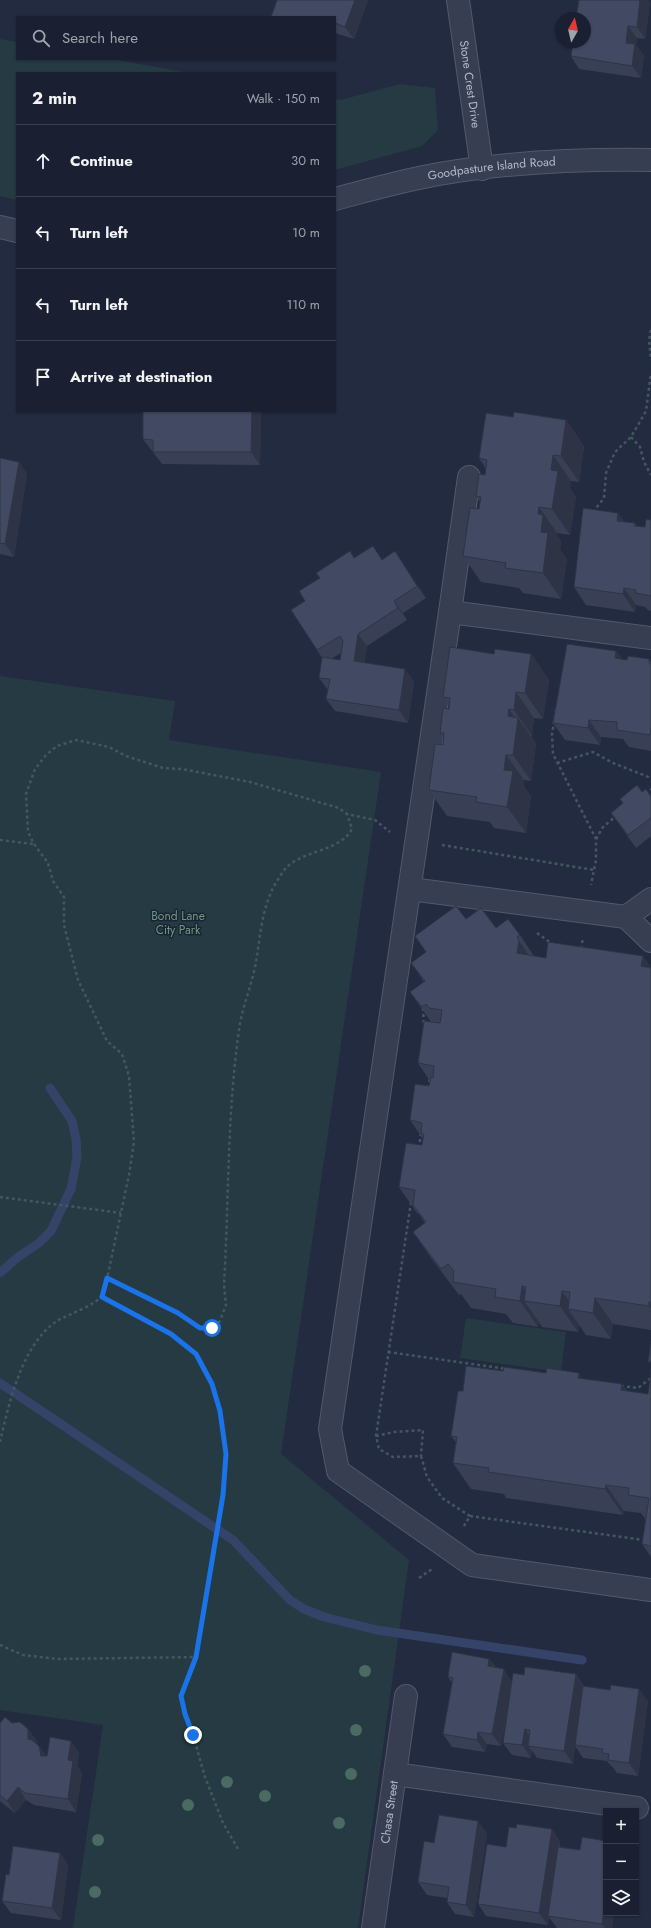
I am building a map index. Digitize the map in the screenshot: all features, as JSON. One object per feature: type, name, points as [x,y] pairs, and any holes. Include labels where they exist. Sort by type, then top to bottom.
[{"type":"street","name":"Stone Crest Drive","points":[[458,0],[482,168]]},
{"type":"street","name":"Goodpasture Island Road","points":[[336,199],[438,174],[482,168],[590,160],[651,160]]},
{"type":"street","points":[[0,227],[16,230]]},
{"type":"street","points":[[469,477],[330,1429],[338,1471],[472,1566],[651,1590]]},
{"type":"street","points":[[450,612],[651,638]]},
{"type":"street","points":[[410,889],[626,917],[651,941]]},
{"type":"street","points":[[626,917],[651,898]]},
{"type":"street","name":"Chasa Street","points":[[372,1928],[406,1696]]},
{"type":"street","points":[[395,1774],[637,1808]]},
{"type":"path","points":[[651,330],[651,360]]},
{"type":"path","points":[[590,515],[604,498],[606,473],[615,452],[631,437],[646,411],[651,373]]},
{"type":"path","points":[[631,437],[640,447],[644,462],[651,475]]},
{"type":"path","points":[[558,703],[554,714],[552,734],[553,754],[596,839]]},
{"type":"path","points":[[0,1442],[9,1404],[34,1344],[56,1322],[102,1297],[121,1213],[134,1142],[129,1076],[122,1054],[107,1041],[78,980],[64,925],[64,897],[53,881],[48,863],[34,844],[28,832],[26,794],[35,769],[46,755],[58,746],[76,740],[109,747],[126,756],[163,768],[182,769],[250,782],[339,808],[347,814],[375,820],[392,833]]},
{"type":"path","points":[[557,763],[593,752],[613,763],[651,778]]},
{"type":"path","points":[[641,795],[651,789]]},
{"type":"path","points":[[107,1278],[178,1313],[200,1328],[212,1328],[220,1321],[226,1305],[224,1284],[229,1132],[239,1028],[256,962],[261,925],[274,887],[287,866],[302,856],[339,843],[349,835],[352,829],[347,814]]},
{"type":"path","points":[[590,892],[594,870],[596,839],[603,827],[617,814]]},
{"type":"path","points":[[0,840],[34,844]]},
{"type":"path","points":[[442,845],[594,870]]},
{"type":"path","points":[[536,933],[556,945]]},
{"type":"path","points":[[580,954],[584,934]]},
{"type":"path","points":[[423,1007],[424,1027]]},
{"type":"path","points":[[427,1093],[430,1077]]},
{"type":"path","points":[[418,1156],[422,1132]]},
{"type":"path","points":[[412,1195],[376,1436],[379,1449],[393,1457],[421,1456]]},
{"type":"path","points":[[0,1197],[121,1213]]},
{"type":"path","points":[[102,1297],[171,1334],[196,1354],[212,1384],[220,1411],[226,1454],[223,1495],[196,1657],[181,1696],[185,1714],[193,1735],[205,1777],[223,1823],[238,1849]]},
{"type":"path","points":[[388,1352],[513,1370]]},
{"type":"path","points":[[614,1385],[638,1388],[651,1378]]},
{"type":"path","points":[[376,1436],[394,1432],[423,1430],[421,1456],[427,1477],[442,1498],[470,1516],[651,1541]]},
{"type":"path","points":[[463,1528],[470,1516]]},
{"type":"path","points":[[419,1578],[436,1566]]},
{"type":"path","points":[[0,1645],[24,1655],[58,1659],[196,1657]]},
{"type":"green space","points":[[0,39],[16,42],[16,60],[118,60],[184,72],[16,72],[16,200],[0,196]]},
{"type":"green space","points":[[400,84],[435,88],[438,130],[422,146],[336,170],[336,99],[340,100]]},
{"type":"green space","name":"Bond Lane City Park","points":[[0,676],[175,701],[169,740],[381,772],[281,1454],[409,1560],[358,1928],[73,1928],[103,1725],[0,1710]]},
{"type":"green space","points":[[466,1318],[566,1332],[561,1372],[460,1358]]},
{"type":"building","points":[[277,0],[355,0],[345,27],[336,23],[336,16],[271,16]]},
{"type":"building","points":[[579,0],[640,0],[637,27],[628,26],[626,43],[635,44],[632,66],[571,56],[572,48],[591,48],[591,12],[577,12]]},
{"type":"building","points":[[143,412],[252,412],[251,452],[153,452],[153,440],[143,439]]},
{"type":"building","points":[[514,412],[566,420],[561,456],[553,455],[551,470],[558,471],[552,509],[539,507],[538,514],[543,515],[541,532],[548,533],[543,573],[505,568],[506,563],[463,556],[470,508],[479,509],[481,497],[476,496],[479,474],[485,475],[487,460],[479,458],[486,413],[513,417]]},
{"type":"building","points":[[0,458],[19,462],[5,544],[0,543]]},
{"type":"building","points":[[583,508],[618,513],[617,521],[635,523],[634,526],[645,527],[646,519],[651,520],[651,596],[636,593],[636,590],[624,588],[623,594],[574,587]]},
{"type":"building","points":[[373,546],[382,560],[395,551],[417,586],[394,601],[398,608],[358,634],[354,661],[405,669],[399,710],[326,699],[330,679],[319,678],[322,657],[340,660],[343,641],[340,636],[317,650],[291,610],[305,601],[299,591],[320,578],[316,573],[350,551],[354,558]]},
{"type":"building","points":[[567,644],[616,651],[615,658],[627,660],[628,656],[649,659],[649,663],[651,664],[650,735],[617,730],[617,722],[589,720],[588,728],[553,723]]},
{"type":"building","points":[[450,647],[494,654],[495,649],[531,654],[525,693],[516,692],[514,710],[509,709],[508,716],[518,718],[513,755],[506,755],[504,770],[513,771],[507,807],[476,802],[477,797],[429,790],[435,744],[443,745],[444,733],[440,733],[443,708],[449,709],[450,698],[443,697]]},
{"type":"building","points":[[637,785],[642,792],[646,789],[651,797],[651,818],[628,835],[611,813],[623,803],[620,799]]},
{"type":"building","points":[[456,906],[466,919],[481,908],[496,928],[508,919],[520,935],[517,937],[519,941],[517,953],[546,958],[548,942],[643,956],[641,966],[651,968],[651,1302],[649,1302],[649,1306],[595,1298],[593,1313],[568,1309],[570,1292],[562,1291],[560,1306],[524,1301],[526,1287],[522,1286],[520,1301],[495,1297],[496,1289],[453,1282],[454,1271],[448,1264],[441,1269],[413,1232],[426,1222],[413,1205],[415,1190],[399,1187],[406,1143],[422,1145],[424,1134],[421,1134],[422,1123],[410,1120],[415,1084],[429,1086],[431,1077],[433,1078],[434,1066],[418,1063],[424,1021],[440,1023],[442,1010],[429,1008],[426,1004],[422,1007],[410,992],[425,981],[411,963],[426,952],[415,936]]},
{"type":"building","points":[[651,1341],[651,1362],[648,1362]]},
{"type":"building","points":[[466,1366],[503,1371],[504,1367],[546,1373],[547,1368],[579,1373],[578,1378],[622,1384],[621,1390],[648,1394],[651,1370],[651,1546],[642,1544],[649,1498],[628,1495],[629,1488],[606,1485],[605,1489],[488,1472],[489,1468],[453,1463],[457,1437],[451,1436],[458,1391],[463,1391]]},
{"type":"building","points":[[452,1652],[489,1659],[488,1666],[504,1669],[492,1734],[478,1732],[477,1740],[443,1734],[453,1678],[448,1677]]},
{"type":"building","points":[[525,1667],[576,1674],[564,1751],[528,1746],[530,1730],[525,1729],[522,1745],[503,1743],[513,1673],[524,1675]]},
{"type":"building","points":[[611,1685],[639,1689],[629,1763],[608,1760],[609,1754],[602,1753],[603,1749],[575,1745],[583,1686],[610,1690]]},
{"type":"building","points":[[5,1717],[12,1723],[20,1722],[28,1729],[28,1739],[32,1740],[39,1746],[41,1756],[47,1756],[50,1737],[71,1741],[68,1760],[73,1761],[68,1799],[25,1793],[18,1787],[7,1801],[0,1795],[0,1723]]},
{"type":"building","points":[[439,1815],[478,1821],[466,1905],[447,1902],[449,1887],[418,1882],[424,1841],[434,1843]]},
{"type":"building","points":[[517,1824],[552,1829],[539,1913],[478,1904],[487,1844],[506,1847],[509,1827],[516,1828]]},
{"type":"building","points":[[582,1837],[603,1840],[602,1924],[548,1916],[558,1847],[580,1850]]},
{"type":"building","points":[[13,1846],[60,1853],[52,1908],[2,1901],[6,1874],[9,1875]]},
{"type":"waterway","points":[[0,1273],[18,1257],[39,1243],[51,1231],[71,1189],[77,1157],[76,1139],[72,1121],[50,1088]]},
{"type":"waterway","points":[[0,1383],[233,1540],[290,1600],[304,1609],[324,1617],[377,1630],[582,1660]]},
{"type":"route","points":[[193,1735],[185,1714],[181,1696],[190,1676],[196,1657],[223,1495],[226,1454],[220,1411],[212,1384],[196,1354],[171,1334],[102,1297],[107,1278],[178,1313],[200,1328],[212,1328]]}]
